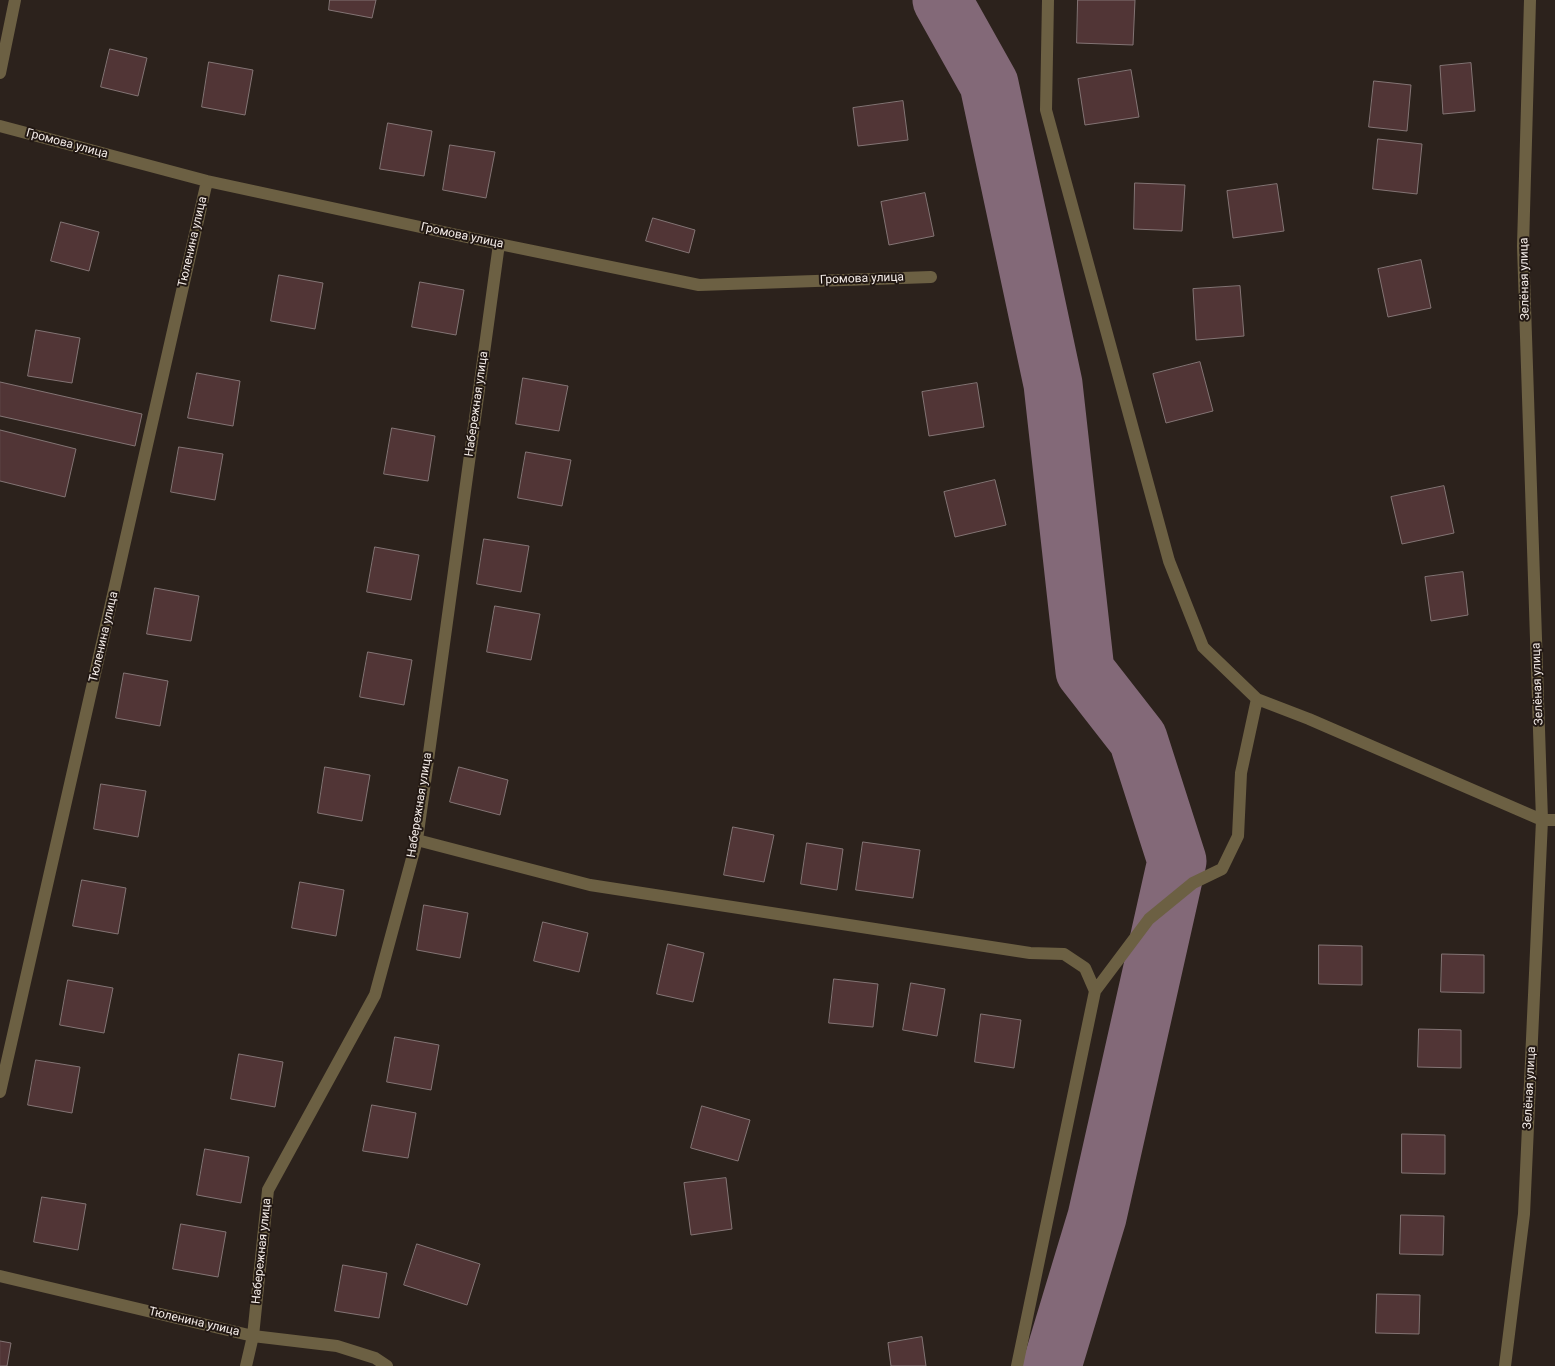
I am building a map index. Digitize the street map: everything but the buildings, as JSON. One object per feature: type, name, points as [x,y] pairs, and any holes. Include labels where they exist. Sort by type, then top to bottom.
[{"type":"street","points":[[0,73],[15,0]]},
{"type":"street","points":[[1048,0],[1046,110],[1169,561],[1203,647],[1257,699],[1549,820]]},
{"type":"street","name":"Зелёная улица","points":[[1505,1366],[1524,1214],[1549,820],[1524,246],[1530,0]]},
{"type":"street","name":"Громова улица","points":[[0,126],[207,181],[699,285],[931,277]]},
{"type":"street","name":"Тюленина улица","points":[[0,1092],[207,181]]},
{"type":"street","name":"Набережная улица","points":[[246,1366],[253,1336],[268,1190],[375,994],[417,840],[499,244]]},
{"type":"street","points":[[1017,1366],[1095,991],[1149,919],[1193,883],[1222,868],[1238,836],[1240,773],[1257,699]]},
{"type":"street","points":[[417,840],[590,885],[1030,953],[1064,954],[1085,968],[1095,991]]},
{"type":"street","name":"Тюленина улица","points":[[0,1276],[253,1336],[337,1346],[375,1358],[387,1366]]},
{"type":"waterway","points":[[942,0],[989,84],[1053,384],[1085,671],[1138,739],[1177,861],[1097,1217],[1052,1366]]}]
